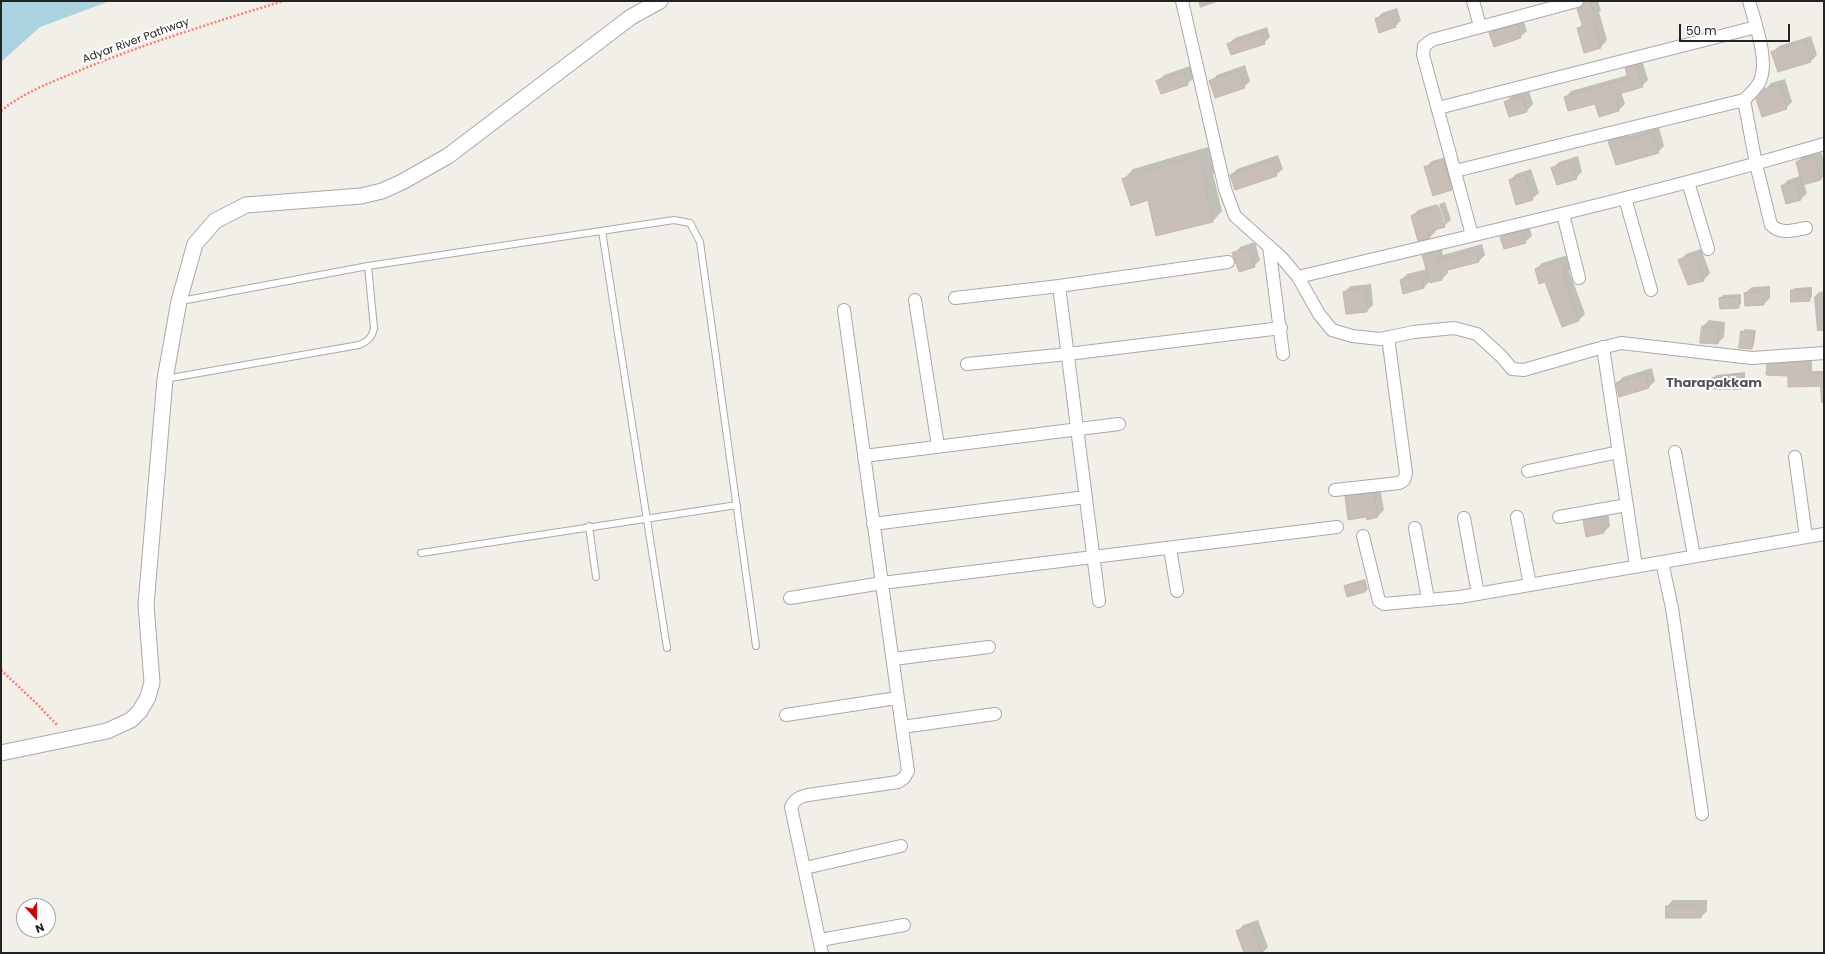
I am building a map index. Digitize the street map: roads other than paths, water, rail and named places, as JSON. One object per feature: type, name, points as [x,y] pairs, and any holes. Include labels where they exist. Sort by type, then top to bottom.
[{"type":"street","points":[[1,753],[107,731],[131,720],[140,711],[148,697],[152,682],[146,605],[165,379],[179,301],[196,244],[216,221],[246,205],[361,196],[382,191],[402,182],[448,156],[631,17],[660,1]]},
{"type":"street","points":[[1182,1],[1226,189],[1235,216],[1282,258],[1298,277],[1319,314],[1332,330],[1352,336],[1380,339],[1414,332],[1454,328],[1477,334],[1502,357],[1512,369],[1524,370],[1621,343],[1752,358],[1824,353]]},
{"type":"street","points":[[1473,1],[1480,26]]},
{"type":"street","points":[[1472,235],[1423,55],[1424,46],[1432,40],[1577,1]]},
{"type":"street","points":[[1455,171],[1744,100],[1760,83],[1764,69],[1756,27],[1749,1]]},
{"type":"street","points":[[1438,108],[1756,27]]},
{"type":"street","points":[[1744,100],[1756,164],[1771,225],[1776,231],[1782,232],[1806,228]]},
{"type":"street","points":[[1298,277],[1563,214],[1756,164],[1824,144]]},
{"type":"street","points":[[1688,182],[1708,249]]},
{"type":"street","points":[[1625,198],[1652,290]]},
{"type":"street","points":[[1563,214],[1579,278]]},
{"type":"street","points":[[1269,246],[1284,354]]},
{"type":"street","points":[[955,298],[1060,286],[1228,262]]},
{"type":"street","points":[[1060,286],[1099,601]]},
{"type":"street","points":[[915,300],[938,446]]},
{"type":"street","points":[[822,953],[791,807],[794,801],[800,797],[808,795],[898,782],[904,778],[908,771],[844,310]]},
{"type":"street","points":[[967,364],[1068,354],[1280,328]]},
{"type":"street","points":[[1335,490],[1399,483],[1404,480],[1406,473],[1388,337]]},
{"type":"street","points":[[1603,347],[1636,566]]},
{"type":"street","points":[[864,456],[1119,424]]},
{"type":"street","points":[[1528,471],[1619,452]]},
{"type":"street","points":[[1676,452],[1694,556]]},
{"type":"street","points":[[1795,458],[1806,537]]},
{"type":"street","points":[[873,524],[1086,497]]},
{"type":"street","points":[[1560,517],[1626,505]]},
{"type":"street","points":[[1517,517],[1530,585]]},
{"type":"street","points":[[1464,518],[1478,594]]},
{"type":"street","points":[[790,598],[882,583],[1337,527]]},
{"type":"street","points":[[1416,528],[1428,599]]},
{"type":"street","points":[[1363,536],[1378,601],[1384,604],[1478,594],[1824,534]]},
{"type":"street","points":[[1170,548],[1177,591]]},
{"type":"street","points":[[1662,562],[1672,608],[1702,814]]},
{"type":"street","points":[[892,659],[989,647]]},
{"type":"street","points":[[786,715],[897,698]]},
{"type":"street","points":[[902,727],[995,714]]},
{"type":"street","points":[[805,868],[901,846]]},
{"type":"street","points":[[820,940],[904,925]]},
{"type":"lane","points":[[179,301],[368,266],[674,220],[690,223],[700,242],[756,646]]},
{"type":"lane","points":[[602,231],[667,648]]},
{"type":"lane","points":[[165,379],[358,345],[368,341],[373,336],[374,328],[368,266]]},
{"type":"lane","points":[[421,553],[647,517],[736,505]]},
{"type":"lane","points":[[589,526],[596,578]]},
{"type":"water","points":[[1,1],[110,1],[40,27],[1,62]]},
{"type":"district","name":"Tharapakkam","points":[[1714,384]]}]
